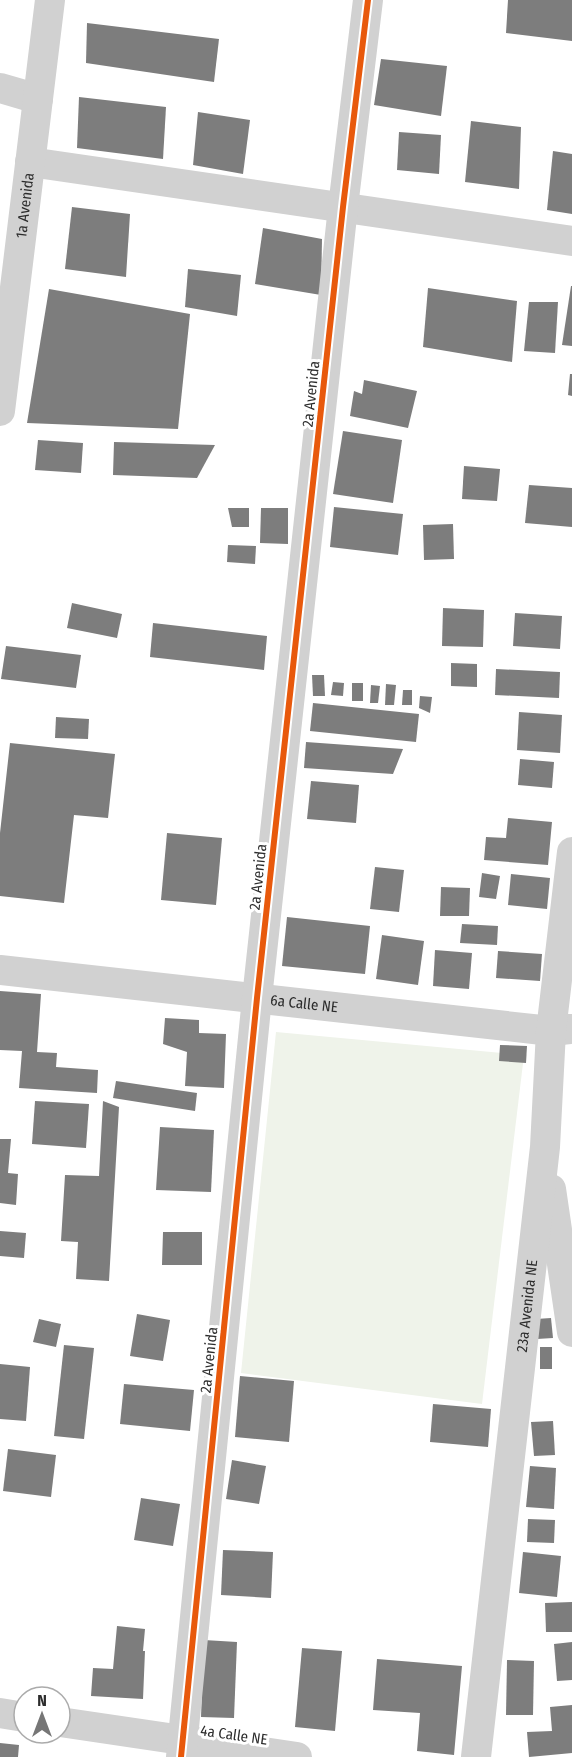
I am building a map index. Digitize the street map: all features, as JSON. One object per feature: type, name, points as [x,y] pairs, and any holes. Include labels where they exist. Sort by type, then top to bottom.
[{"type":"street","name":"1a Avenida","points":[[0,411],[8,278],[30,162],[50,0]]},
{"type":"street","name":"2a Avenida","points":[[182,1748],[257,998],[343,207],[368,0]]},
{"type":"street","points":[[0,88],[38,99]]},
{"type":"street","points":[[30,162],[572,241]]},
{"type":"street","name":"23a Avenida NE","points":[[476,1757],[545,1147],[562,1030],[572,852]]},
{"type":"street","name":"6a Calle NE","points":[[0,970],[562,1030]]},
{"type":"street","points":[[545,1147],[572,1332]]},
{"type":"street","name":"4a Calle NE","points":[[72,1725],[182,1748],[297,1757]]},
{"type":"shaded area","points":[[276,1032],[524,1055],[482,1404],[241,1373]]},
{"type":"building","points":[[508,0],[572,0],[572,41],[506,33]]},
{"type":"building","points":[[87,23],[219,39],[214,82],[86,63]]},
{"type":"building","points":[[381,59],[447,66],[441,116],[374,105]]},
{"type":"building","points":[[79,97],[166,107],[163,159],[77,148]]},
{"type":"building","points":[[198,112],[250,120],[243,174],[193,165]]},
{"type":"building","points":[[471,121],[521,127],[519,189],[465,182]]},
{"type":"building","points":[[399,132],[441,135],[439,174],[397,170]]},
{"type":"building","points":[[553,151],[572,154],[572,214],[547,210]]},
{"type":"building","points":[[72,207],[130,214],[126,277],[65,269]]},
{"type":"building","points":[[263,228],[322,239],[321,295],[255,284]]},
{"type":"building","points":[[188,269],[241,275],[237,316],[185,307]]},
{"type":"building","points":[[572,286],[572,346],[562,345]]},
{"type":"building","points":[[428,288],[517,301],[512,362],[423,347]]},
{"type":"building","points":[[49,289],[190,314],[178,429],[27,423]]},
{"type":"building","points":[[529,302],[558,302],[555,353],[524,351]]},
{"type":"building","points":[[570,374],[572,374],[572,396],[568,395]]},
{"type":"building","points":[[364,380],[417,391],[408,428],[350,416],[354,391],[362,394]]},
{"type":"building","points":[[343,431],[402,440],[393,503],[333,494]]},
{"type":"building","points":[[38,440],[83,443],[81,473],[35,470]]},
{"type":"building","points":[[114,442],[215,445],[197,478],[113,475]]},
{"type":"building","points":[[464,466],[500,469],[497,501],[462,499]]},
{"type":"building","points":[[529,485],[572,488],[572,527],[525,523]]},
{"type":"building","points":[[334,507],[403,514],[398,555],[330,547]]},
{"type":"building","points":[[228,508],[249,508],[249,527],[232,527]]},
{"type":"building","points":[[261,508],[288,508],[288,544],[260,543]]},
{"type":"building","points":[[453,524],[454,559],[424,560],[423,525]]},
{"type":"building","points":[[228,545],[256,546],[255,564],[227,562]]},
{"type":"building","points":[[72,603],[122,614],[117,638],[67,628]]},
{"type":"building","points":[[443,608],[484,610],[483,647],[442,646]]},
{"type":"building","points":[[515,613],[562,616],[560,649],[513,646]]},
{"type":"building","points":[[153,623],[267,636],[264,670],[150,657]]},
{"type":"building","points":[[6,646],[81,655],[76,688],[1,679]]},
{"type":"building","points":[[451,663],[477,664],[477,687],[451,686]]},
{"type":"building","points":[[496,669],[560,672],[559,698],[495,695]]},
{"type":"building","points":[[312,675],[324,675],[325,696],[313,696]]},
{"type":"building","points":[[333,682],[344,683],[343,696],[331,695]]},
{"type":"building","points":[[352,683],[363,683],[363,701],[352,701]]},
{"type":"building","points":[[386,684],[396,685],[394,705],[385,705]]},
{"type":"building","points":[[371,685],[380,686],[378,703],[370,703]]},
{"type":"building","points":[[403,690],[412,690],[412,705],[402,705]]},
{"type":"building","points":[[420,696],[432,697],[430,713],[419,708]]},
{"type":"building","points":[[313,703],[419,714],[416,742],[310,731]]},
{"type":"building","points":[[519,712],[562,715],[560,753],[517,750]]},
{"type":"building","points":[[56,717],[89,719],[88,739],[55,738]]},
{"type":"building","points":[[306,742],[403,749],[393,774],[304,768]]},
{"type":"building","points":[[10,743],[115,754],[108,818],[74,815],[64,903],[0,896],[0,833]]},
{"type":"building","points":[[520,759],[554,762],[552,788],[518,785]]},
{"type":"building","points":[[311,781],[359,785],[356,823],[307,819]]},
{"type":"building","points":[[508,818],[552,822],[548,865],[484,860],[486,837],[506,838]]},
{"type":"building","points":[[167,833],[222,838],[216,905],[161,900]]},
{"type":"building","points":[[375,867],[404,870],[399,912],[370,909]]},
{"type":"building","points":[[482,873],[500,876],[496,899],[479,897]]},
{"type":"building","points":[[511,874],[550,878],[547,909],[508,905]]},
{"type":"building","points":[[441,887],[470,888],[469,916],[440,916]]},
{"type":"building","points":[[287,917],[370,926],[365,974],[282,966]]},
{"type":"building","points":[[462,924],[498,926],[497,945],[460,943]]},
{"type":"building","points":[[382,935],[424,941],[418,985],[376,979]]},
{"type":"building","points":[[435,950],[472,953],[469,989],[433,986]]},
{"type":"building","points":[[498,951],[542,954],[540,981],[496,978]]},
{"type":"building","points":[[0,991],[41,994],[37,1052],[57,1053],[56,1067],[98,1070],[97,1093],[19,1088],[22,1051],[0,1050]]},
{"type":"building","points":[[165,1018],[199,1020],[199,1033],[226,1034],[224,1088],[185,1086],[187,1052],[163,1044]]},
{"type":"building","points":[[500,1045],[527,1046],[526,1063],[499,1061]]},
{"type":"building","points":[[116,1081],[197,1093],[195,1111],[113,1098]]},
{"type":"building","points":[[35,1101],[89,1104],[86,1148],[32,1144]]},
{"type":"building","points":[[103,1101],[119,1107],[109,1281],[76,1279],[78,1242],[61,1241],[65,1175],[99,1176]]},
{"type":"building","points":[[160,1127],[214,1130],[211,1192],[156,1190]]},
{"type":"building","points":[[0,1139],[11,1139],[8,1173],[18,1174],[16,1205],[0,1203]]},
{"type":"building","points":[[0,1231],[26,1233],[24,1258],[0,1256]]},
{"type":"building","points":[[163,1232],[202,1232],[202,1265],[162,1265]]},
{"type":"building","points":[[137,1314],[170,1320],[163,1361],[130,1356]]},
{"type":"building","points":[[551,1318],[553,1338],[537,1339],[536,1319]]},
{"type":"building","points":[[39,1319],[61,1324],[56,1347],[33,1342]]},
{"type":"building","points":[[64,1345],[94,1348],[84,1439],[54,1436]]},
{"type":"building","points":[[540,1347],[552,1347],[552,1369],[540,1369]]},
{"type":"building","points":[[0,1364],[30,1367],[26,1421],[0,1419]]},
{"type":"building","points":[[240,1376],[294,1381],[289,1442],[235,1437]]},
{"type":"building","points":[[124,1384],[194,1390],[190,1431],[120,1424]]},
{"type":"building","points":[[433,1404],[491,1409],[488,1447],[430,1442]]},
{"type":"building","points":[[553,1421],[555,1455],[534,1456],[531,1422]]},
{"type":"building","points":[[8,1449],[56,1455],[51,1497],[3,1491]]},
{"type":"building","points":[[232,1460],[266,1466],[259,1504],[226,1499]]},
{"type":"building","points":[[530,1466],[556,1468],[554,1509],[526,1507]]},
{"type":"building","points":[[141,1498],[180,1504],[173,1546],[134,1540]]},
{"type":"building","points":[[528,1519],[555,1520],[554,1543],[527,1542]]},
{"type":"building","points":[[223,1550],[273,1552],[271,1598],[221,1595]]},
{"type":"building","points":[[523,1552],[561,1556],[557,1597],[519,1593]]},
{"type":"building","points":[[572,1602],[572,1632],[546,1632],[545,1603]]},
{"type":"building","points":[[117,1626],[145,1629],[143,1699],[91,1696],[93,1668],[113,1669]]},
{"type":"building","points":[[204,1640],[237,1642],[234,1718],[201,1717]]},
{"type":"building","points":[[572,1642],[572,1680],[557,1681],[554,1644]]},
{"type":"building","points":[[302,1648],[342,1651],[335,1731],[295,1727]]},
{"type":"building","points":[[377,1659],[462,1666],[454,1755],[417,1751],[420,1713],[373,1710]]},
{"type":"building","points":[[507,1660],[534,1661],[533,1715],[506,1715]]},
{"type":"building","points":[[572,1705],[572,1753],[529,1757],[527,1732],[552,1731],[550,1707]]},
{"type":"building","points":[[0,1743],[19,1745],[18,1757],[0,1757]]},
{"type":"cycle path","points":[[181,1757],[257,998],[343,207],[368,0]]}]
